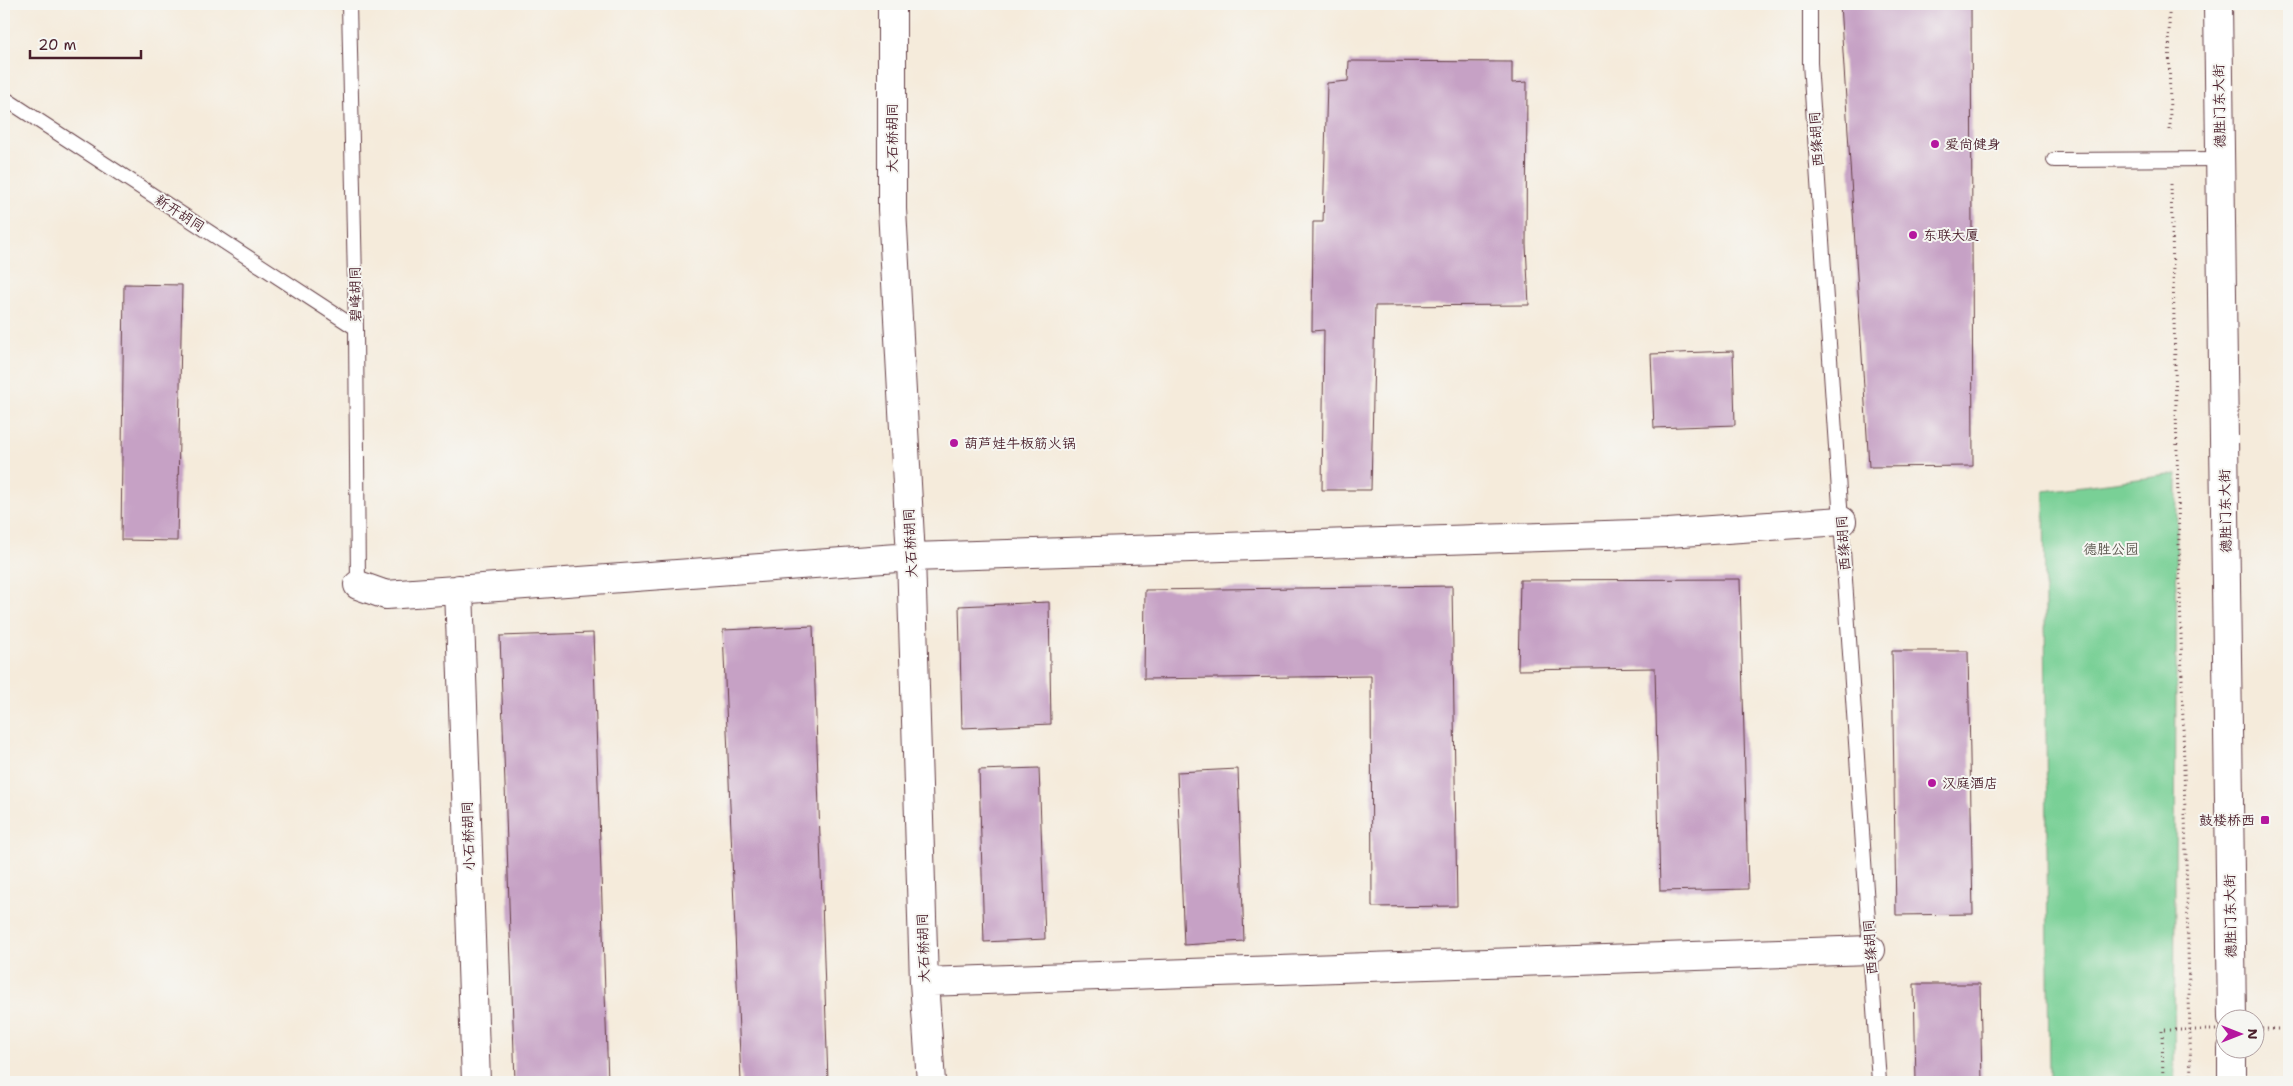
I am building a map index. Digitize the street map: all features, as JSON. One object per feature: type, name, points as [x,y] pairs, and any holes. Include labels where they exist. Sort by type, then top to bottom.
[{"type":"street","name":"大石桥胡同","points":[[892,4],[892,209],[911,557],[924,982],[931,1082]]},
{"type":"street","name":"德胜门东大街","points":[[2218,4],[2232,1008]]},
{"type":"street","points":[[358,585],[386,595],[911,557],[1668,533],[1842,521]]},
{"type":"street","name":"小石桥胡同","points":[[459,589],[476,1082]]},
{"type":"street","points":[[924,982],[1871,950]]},
{"type":"street","points":[[2232,1058],[2232,1082]]},
{"type":"lane","name":"碧峰胡同","points":[[349,4],[356,328],[358,585]]},
{"type":"lane","name":"西绦胡同","points":[[1810,4],[1810,63],[1879,1082]]},
{"type":"lane","name":"新开胡同","points":[[4,98],[356,328]]},
{"type":"lane","points":[[2054,160],[2220,159]]},
{"type":"path","points":[[2169,4],[2170,160],[2191,1082]]},
{"type":"path","points":[[2266,1029],[2289,1029]]},
{"type":"path","points":[[2163,1082],[2162,1030],[2216,1030]]},
{"type":"green space","name":"德胜公园","points":[[2177,474],[2174,1082],[2049,1082],[2044,491]]},
{"type":"building","name":"东联大厦","points":[[1840,4],[1971,4],[1973,466],[1869,467]]},
{"type":"building","points":[[1349,61],[1512,62],[1512,83],[1527,82],[1526,245],[1529,305],[1375,306],[1371,490],[1322,490],[1324,330],[1312,331],[1313,222],[1323,222],[1327,83],[1348,81]]},
{"type":"building","points":[[124,284],[182,285],[177,541],[121,540]]},
{"type":"building","points":[[1733,351],[1735,425],[1654,428],[1651,354]]},
{"type":"building","points":[[1740,579],[1748,889],[1660,891],[1655,668],[1518,670],[1520,580]]},
{"type":"building","points":[[1452,586],[1457,906],[1372,907],[1371,676],[1144,679],[1145,590]]},
{"type":"building","points":[[1049,602],[1051,724],[962,728],[959,606]]},
{"type":"building","points":[[813,626],[828,1082],[741,1082],[723,630]]},
{"type":"building","points":[[593,633],[608,1082],[515,1082],[500,636]]},
{"type":"building","name":"汉庭酒店","points":[[1892,651],[1968,651],[1973,914],[1896,915]]},
{"type":"building","points":[[1039,768],[1045,939],[984,942],[979,770]]},
{"type":"building","points":[[1238,769],[1244,941],[1184,945],[1177,772]]},
{"type":"building","points":[[1914,984],[1980,984],[1982,1082],[1916,1082]]},
{"type":"place","name":"爱尚健身","points":[[1935,144]]},
{"type":"place","name":"东联大厦","points":[[1913,235]]},
{"type":"place","name":"葫芦娃牛板筋火锅","points":[[954,443]]},
{"type":"place","name":"汉庭酒店","points":[[1932,783]]},
{"type":"place","name":"鼓楼桥西","points":[[2265,820]]}]
